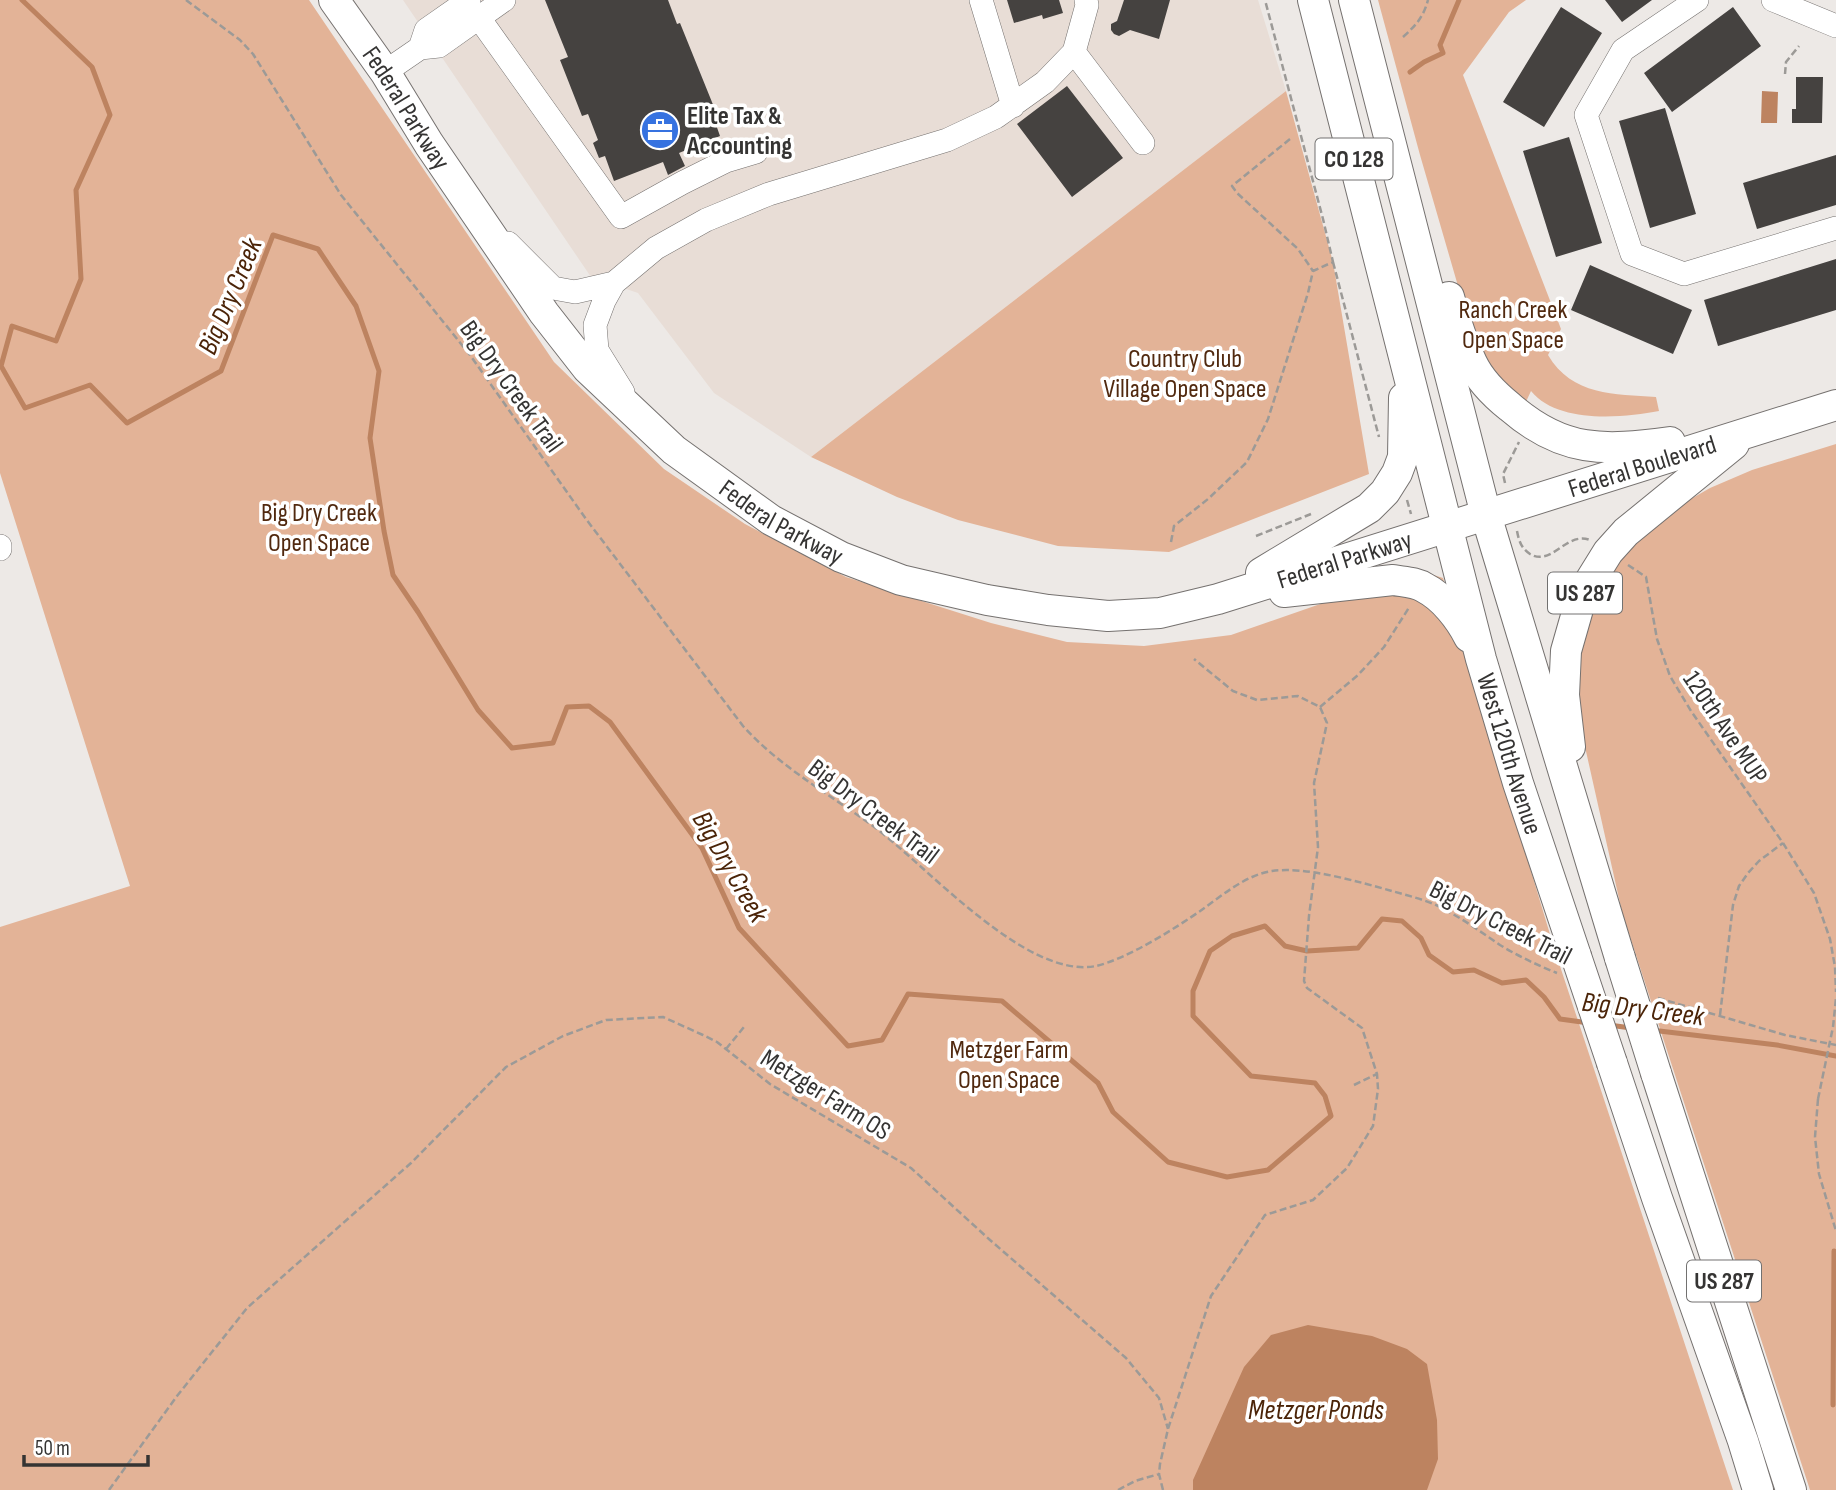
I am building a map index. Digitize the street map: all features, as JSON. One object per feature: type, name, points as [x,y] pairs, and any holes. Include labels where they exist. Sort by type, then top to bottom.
[{"type":"main road","name":"Federal Parkway","points":[[334,0],[544,313],[587,368],[674,450],[771,520],[841,557],[901,580],[987,600],[1108,616],[1160,613],[1218,599],[1448,527]]},
{"type":"main road","points":[[1306,0],[1321,28]]},
{"type":"main road","name":"West 120th Avenue","points":[[1314,0],[1481,659],[1569,965],[1612,1063],[1758,1490]]},
{"type":"main road","name":"West 120th Avenue","points":[[1354,0],[1486,515],[1620,958],[1791,1490]]},
{"type":"main road","points":[[1365,41],[1399,126],[1456,322],[1473,365],[1493,393],[1539,429],[1563,441],[1595,447],[1626,448],[1747,433]]},
{"type":"main road","points":[[1218,599],[1369,508],[1385,492],[1403,457],[1404,355]]},
{"type":"main road","name":"Federal Boulevard","points":[[1448,527],[1836,405]]},
{"type":"main road","name":"US 287","points":[[1578,820],[1564,695],[1566,651],[1578,609],[1590,581],[1608,552],[1626,532],[1747,433]]},
{"type":"main road","points":[[1218,599],[1393,580],[1410,583],[1426,588],[1441,599],[1466,629],[1481,659]]},
{"type":"street","points":[[384,72],[420,48],[439,46],[474,9],[504,0]]},
{"type":"street","points":[[981,0],[1013,106]]},
{"type":"street","points":[[645,424],[597,350],[595,325],[614,283],[656,248],[706,220],[769,194],[947,140],[971,130],[1013,106],[1045,82],[1074,52],[1086,0]]},
{"type":"street","points":[[1697,0],[1623,50],[1586,115],[1632,254],[1684,274],[1836,228]]},
{"type":"street","points":[[1773,0],[1836,26]]},
{"type":"street","points":[[474,9],[621,217],[726,161],[756,152]]},
{"type":"street","points":[[1074,52],[1143,143]]},
{"type":"street","points":[[479,215],[553,288],[575,292],[614,283]]},
{"type":"path","name":"Big Dry Creek Trail","points":[[186,0],[240,40],[253,54],[341,195],[470,355],[586,519],[743,726],[757,742],[794,772],[900,848],[981,919],[1029,950],[1061,964],[1094,966],[1115,960],[1142,946],[1255,876],[1273,871],[1314,874],[1344,878],[1440,906],[1501,946],[1539,966],[1569,965]]},
{"type":"path","points":[[1265,0],[1380,439]]},
{"type":"path","points":[[1402,37],[1415,27],[1428,0]]},
{"type":"path","points":[[1785,74],[1786,62],[1799,46]]},
{"type":"path","points":[[1171,542],[1174,526],[1208,499],[1247,462],[1268,419],[1308,293],[1313,271],[1298,249],[1232,186],[1290,139]]},
{"type":"path","points":[[1313,271],[1333,262]]},
{"type":"path","points":[[1256,536],[1316,512]]},
{"type":"path","name":"120th Ave MUP","points":[[1518,537],[1522,548],[1533,556],[1541,557],[1549,555],[1573,539],[1587,538],[1646,577],[1657,639],[1670,676],[1809,884],[1830,939],[1836,992]]},
{"type":"path","points":[[1320,707],[1358,675],[1384,648],[1413,600]]},
{"type":"path","points":[[1163,1490],[1159,1474],[1168,1429],[1211,1296],[1265,1215],[1313,1200],[1347,1168],[1373,1126],[1378,1089],[1377,1074],[1362,1028],[1307,988],[1304,981],[1318,847],[1314,783],[1327,723],[1320,707],[1298,696],[1257,700],[1233,691],[1194,659]]},
{"type":"path","points":[[1720,1016],[1733,905],[1739,886],[1759,861],[1783,843]]},
{"type":"path","points":[[1654,997],[1785,1035],[1836,1045]]},
{"type":"path","points":[[1836,998],[1833,1027],[1818,1098],[1815,1137],[1819,1174],[1836,1231]]},
{"type":"path","name":"Metzger Farm OS","points":[[109,1490],[177,1396],[247,1308],[411,1163],[506,1067],[563,1036],[606,1020],[663,1017],[717,1042],[769,1084],[911,1168],[1125,1358],[1158,1398],[1168,1429]]},
{"type":"path","points":[[726,1049],[744,1027]]},
{"type":"path","points":[[1354,1085],[1377,1074]]},
{"type":"path","points":[[1118,1490],[1159,1474]]},
{"type":"shaded area","points":[[403,0],[1258,0],[1286,91],[811,457],[714,393],[638,293],[591,277]]},
{"type":"green space","name":"Metzger Farm Open Space","points":[[0,0],[309,0],[554,362],[664,469],[745,524],[846,577],[991,623],[1067,642],[1144,646],[1231,635],[1418,570],[1443,578],[1555,951],[1733,1490],[0,1490],[0,927],[130,886],[0,473]]},
{"type":"green space","name":"Ranch Creek Open Space","points":[[1378,0],[1526,0],[1509,12],[1463,75],[1561,329],[1548,355],[1558,368],[1582,386],[1610,393],[1656,397],[1659,411],[1609,416],[1574,414],[1543,402],[1531,391],[1523,408],[1476,348]]},
{"type":"green space","name":"Country Club Village Open Space","points":[[1286,91],[1333,262],[1369,474],[1169,552],[1058,546],[958,520],[897,497],[811,457]]},
{"type":"green space","points":[[1836,444],[1836,1490],[1810,1490],[1622,912],[1579,720],[1575,676],[1581,627],[1603,576],[1658,518],[1710,488],[1752,470]]},
{"type":"water","points":[[1762,91],[1778,92],[1777,123],[1761,123]]},
{"type":"water","name":"Metzger Ponds","points":[[1308,1325],[1372,1336],[1407,1349],[1427,1364],[1437,1420],[1438,1459],[1427,1490],[1193,1490],[1193,1480],[1244,1367],[1271,1335]]},
{"type":"building","points":[[545,0],[668,0],[718,117],[714,119],[720,136],[679,153],[685,166],[668,175],[663,162],[614,181],[605,156],[599,158],[593,143],[598,140],[588,114],[582,116],[560,60],[568,57]]},
{"type":"building","points":[[1007,0],[1059,0],[1063,13],[1043,19],[1042,15],[1014,23]]},
{"type":"building","points":[[1124,0],[1170,0],[1159,39],[1130,30],[1119,36],[1114,34],[1111,24],[1117,21]]},
{"type":"building","points":[[1605,0],[1652,0],[1622,22]]},
{"type":"building","points":[[1561,7],[1602,33],[1544,127],[1503,102]]},
{"type":"building","points":[[1733,7],[1761,46],[1672,112],[1644,73]]},
{"type":"building","points":[[1796,77],[1823,77],[1822,123],[1792,123],[1792,109],[1796,109]]},
{"type":"building","points":[[1067,86],[1123,158],[1072,197],[1017,124]]},
{"type":"building","points":[[1665,108],[1696,214],[1650,228],[1619,121]]},
{"type":"building","points":[[1569,137],[1602,243],[1556,257],[1523,151]]},
{"type":"building","points":[[1836,155],[1836,205],[1757,229],[1743,183]]},
{"type":"building","points":[[1836,259],[1836,310],[1718,346],[1704,300]]},
{"type":"building","points":[[1590,265],[1692,310],[1673,354],[1571,310]]},
{"type":"waterway","name":"Big Dry Creek","points":[[22,0],[92,67],[110,115],[76,190],[81,279],[56,341],[12,326],[1,366],[25,408],[90,385],[127,423],[221,371],[273,235],[318,249],[356,306],[379,371],[370,438],[393,575],[478,710],[512,748],[553,743],[567,707],[589,706],[610,722],[702,848],[739,928],[848,1046],[882,1040],[908,994],[1002,1001],[1098,1083],[1113,1112],[1168,1162],[1227,1177],[1268,1170],[1331,1116],[1325,1096],[1315,1083],[1251,1076],[1193,1016],[1193,991],[1210,951],[1232,936],[1265,926],[1285,946],[1307,951],[1358,948],[1382,919],[1402,921],[1421,938],[1429,955],[1453,972],[1474,970],[1502,983],[1526,980],[1544,997],[1560,1019],[1589,1023]]},
{"type":"waterway","points":[[1410,72],[1443,53],[1440,45],[1459,0]]},
{"type":"waterway","name":"Big Dry Creek","points":[[1609,1025],[1631,1028]]},
{"type":"waterway","name":"Big Dry Creek","points":[[1651,1030],[1777,1045],[1836,1056]]},
{"type":"waterway","points":[[1833,1405],[1834,1251]]},
{"type":"place","name":"Elite Tax & Accounting","points":[[660,130]]},
{"type":"park label","name":"Big Dry Creek Open Space","points":[[319,527]]}]
